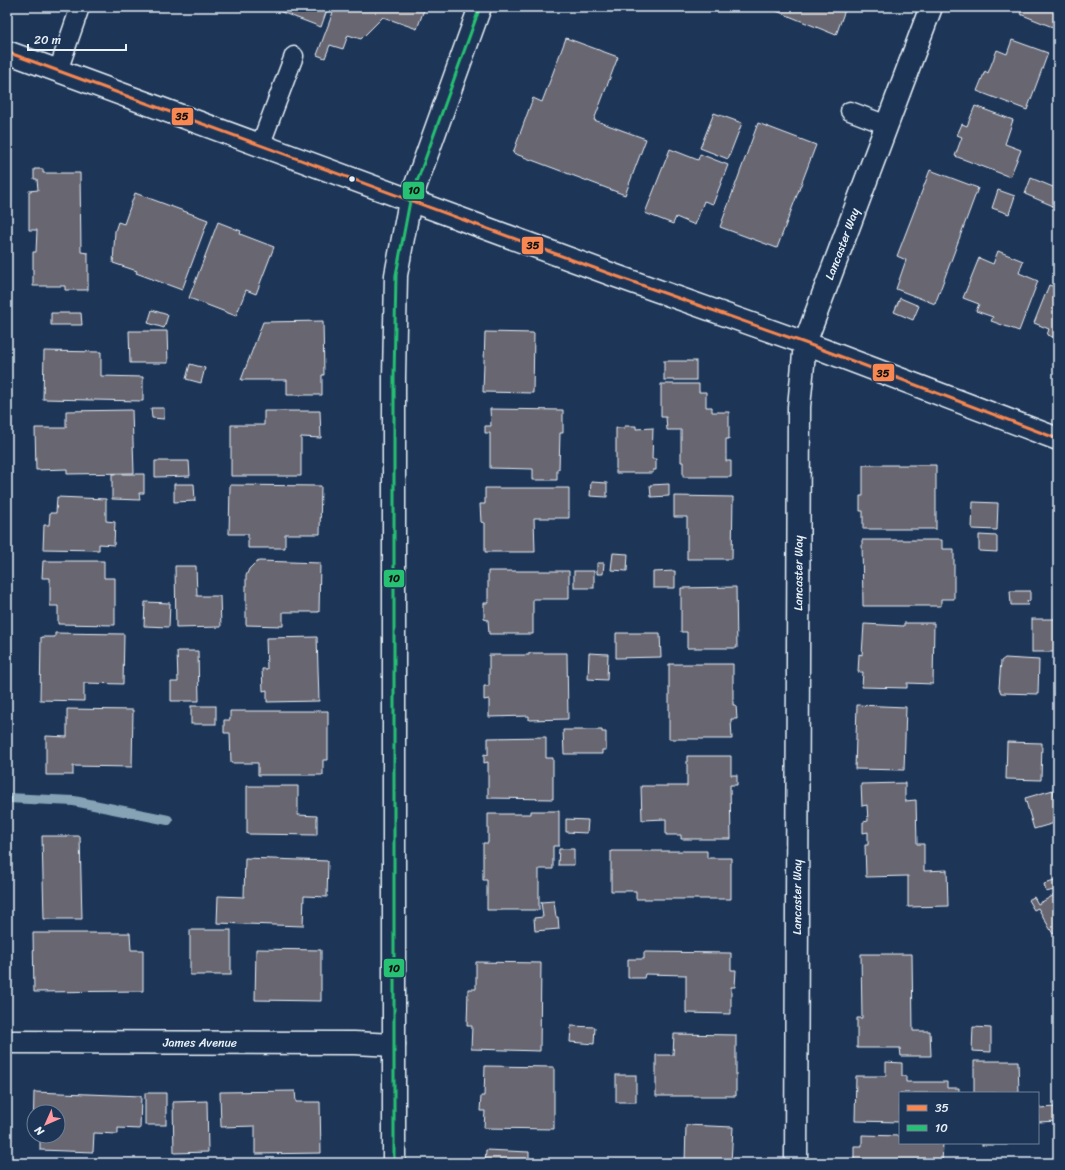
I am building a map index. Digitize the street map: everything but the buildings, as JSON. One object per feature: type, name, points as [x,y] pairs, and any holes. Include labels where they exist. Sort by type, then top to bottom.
[{"type":"main road","points":[[394,1163],[394,377],[396,275],[410,201],[480,7]]},
{"type":"main road","name":"Lancaster Way","points":[[796,1163],[799,407],[805,343],[931,7]]},
{"type":"main road","points":[[7,52],[410,201],[805,343],[1058,439]]},
{"type":"main road","name":"James Avenue","points":[[7,1042],[354,1043],[394,1045]]},
{"type":"lane","points":[[58,71],[80,7]]},
{"type":"lane","points":[[260,146],[294,56]]},
{"type":"lane","points":[[850,111],[887,125]]},
{"type":"waterway","points":[[7,798],[74,801],[168,820]]},
{"type":"transit line","name":"10","points":[[394,1163],[394,377],[396,275],[410,201],[480,7]]},
{"type":"transit line","name":"35","points":[[7,52],[616,276],[805,343],[1058,439]]}]
